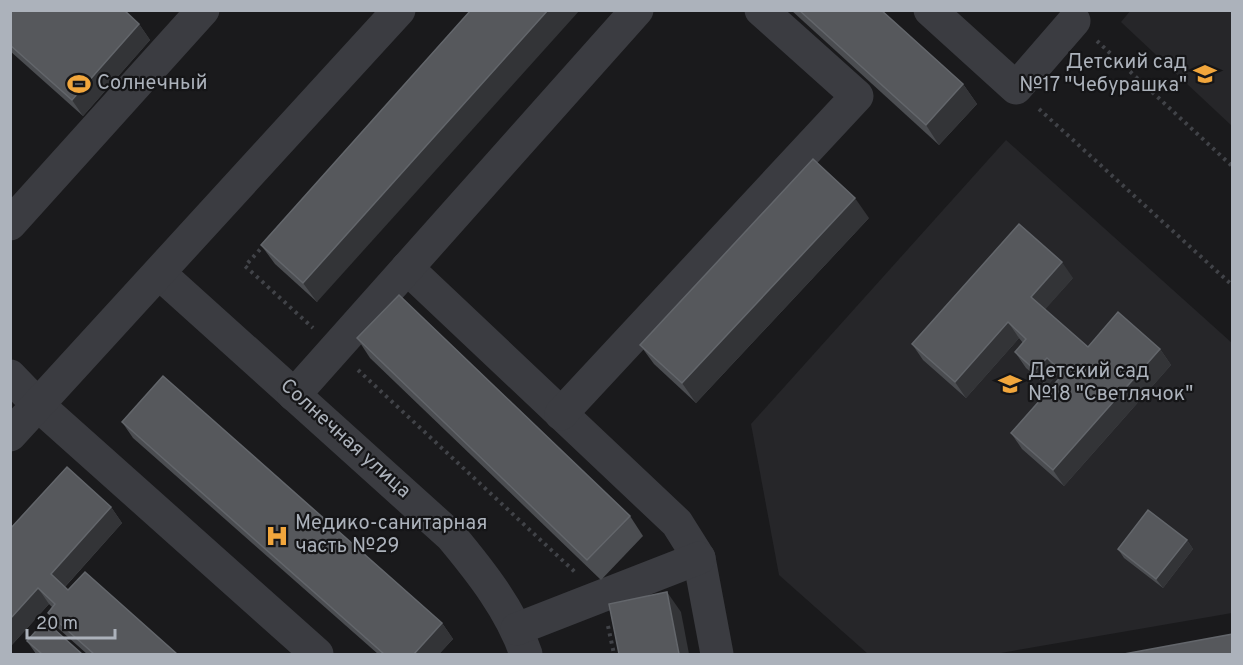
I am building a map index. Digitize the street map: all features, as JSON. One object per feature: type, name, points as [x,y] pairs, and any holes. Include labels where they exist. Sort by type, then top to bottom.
[{"type":"street","points":[[10,224],[203,10]]},
{"type":"street","points":[[10,435],[399,10]]},
{"type":"street","points":[[294,395],[637,10]]},
{"type":"street","points":[[561,414],[857,96],[761,10]]},
{"type":"street","points":[[930,10],[1016,88],[1073,14]]},
{"type":"street","points":[[407,268],[677,523],[699,558],[717,654]]},
{"type":"street","name":"Солнечная улица","points":[[159,273],[452,536],[478,568],[521,642]]},
{"type":"street","points":[[10,376],[38,405],[317,654]]},
{"type":"street","points":[[521,642],[601,596],[699,558]]},
{"type":"path","points":[[1073,14],[1233,166]]},
{"type":"path","points":[[1016,88],[1233,285]]},
{"type":"path","points":[[269,239],[245,266],[601,596],[614,654]]},
{"type":"shaded area","name":"Детский сад №17 \"Чебурашка\"","points":[[1131,10],[1232,11],[1232,126],[1121,22]]},
{"type":"shaded area","name":"Детский сад №18 \"Светлячок\"","points":[[1006,140],[1232,343],[1232,613],[995,654],[868,654],[779,575],[751,424]]},
{"type":"building","name":"Солнечный","points":[[10,10],[124,10],[139,24],[72,100],[10,45]]},
{"type":"building","points":[[471,10],[548,10],[303,283],[261,245]]},
{"type":"building","points":[[799,10],[881,10],[963,84],[926,125]]},
{"type":"building","points":[[813,159],[855,198],[682,383],[640,345]]},
{"type":"building","points":[[1019,224],[1062,262],[1031,297],[1088,347],[1118,312],[1160,349],[1053,470],[1011,433],[1064,373],[1047,358],[1035,370],[1015,352],[1026,339],[1008,322],[955,382],[912,344]]},
{"type":"building","points":[[399,295],[630,516],[587,560],[357,338]]},
{"type":"building","points":[[163,376],[442,623],[414,654],[384,654],[122,422]]},
{"type":"building","points":[[67,467],[111,507],[51,574],[68,590],[85,572],[177,654],[94,654],[48,613],[55,604],[38,588],[10,619],[10,529]]},
{"type":"building","points":[[1148,510],[1187,540],[1156,579],[1118,549]]},
{"type":"building","points":[[667,592],[679,654],[619,654],[609,604]]},
{"type":"building","points":[[45,621],[82,654],[42,654],[27,641]]},
{"type":"building","points":[[1233,634],[1233,654],[1124,654]]},
{"type":"place","name":"Детский сад №17 \"Чебурашка\"","points":[[1205,74]]},
{"type":"place","name":"Солнечный","points":[[79,84]]},
{"type":"place","name":"Детский сад №18 \"Светлячок\"","points":[[1010,384]]},
{"type":"place","name":"Медико-санитарная часть №29","points":[[277,536]]}]
